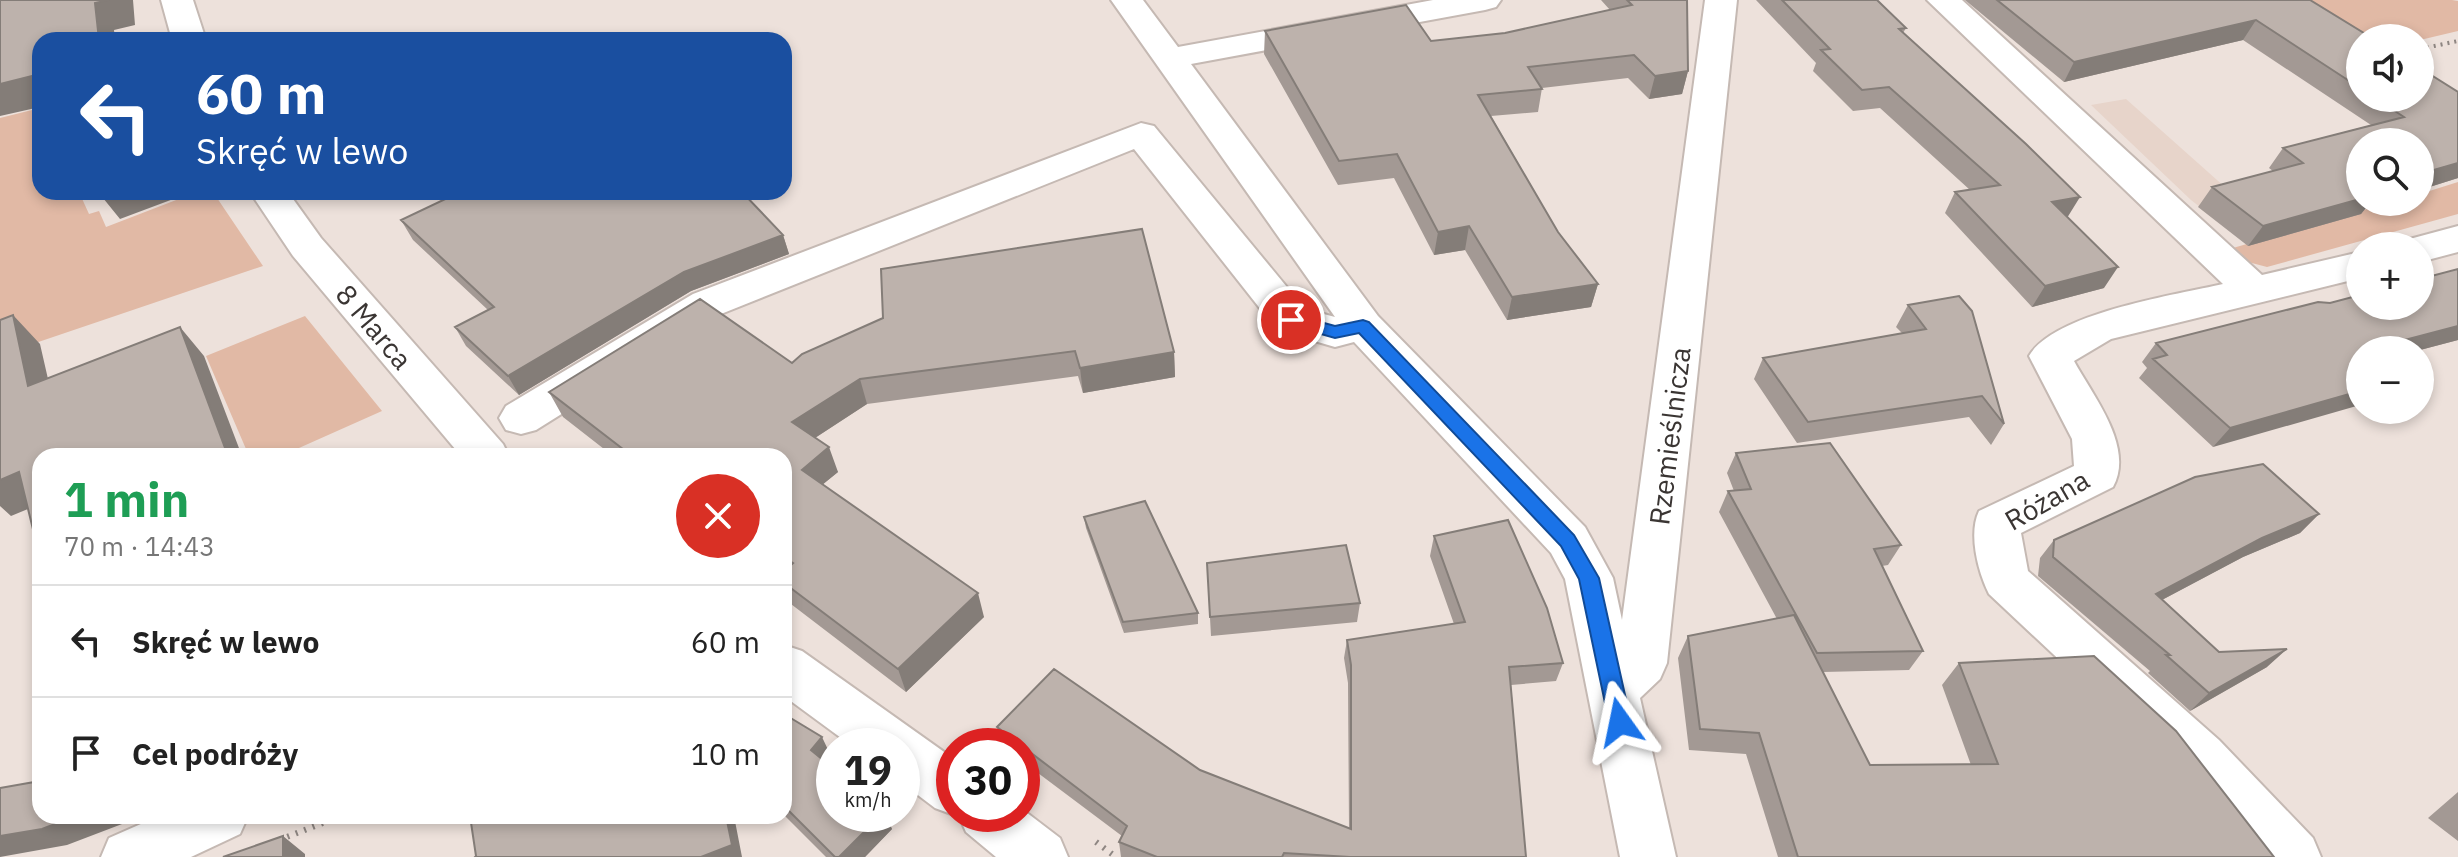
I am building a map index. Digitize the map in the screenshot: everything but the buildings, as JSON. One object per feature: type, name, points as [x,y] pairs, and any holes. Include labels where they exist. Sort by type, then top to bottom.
[{"type":"street","points":[[177,0],[187,32]]},
{"type":"street","points":[[1127,0],[1363,326],[1568,540],[1589,578],[1648,857]]},
{"type":"street","points":[[1170,58],[1485,0]]},
{"type":"street","name":"Rzemieślnicza","points":[[1613,691],[1642,663],[1721,0]]},
{"type":"street","points":[[1943,0],[2256,292]]},
{"type":"street","points":[[521,418],[707,304],[1141,134],[1291,320],[1335,332],[1363,326]]},
{"type":"street","name":"8 Marca","points":[[275,200],[307,247],[480,448]]},
{"type":"street","points":[[2434,245],[2458,239]]},
{"type":"street","name":"Różana","points":[[2293,857],[2200,757],[2006,580],[1996,524],[2097,475],[2094,439],[2050,356],[2098,328],[2346,269]]},
{"type":"street","points":[[792,673],[869,728]]},
{"type":"street","points":[[129,857],[203,824]]},
{"type":"street","points":[[1008,832],[1040,857]]},
{"type":"path","points":[[2434,46],[2458,41]]},
{"type":"path","points":[[274,842],[320,824]]},
{"type":"shaded area","points":[[2298,0],[2458,1],[2458,31],[2434,37],[2434,24],[2346,24],[2346,29]]},
{"type":"shaded area","points":[[2126,99],[2235,196],[2346,200],[2346,213],[2246,243],[2191,200],[2091,105]]},
{"type":"shaded area","points":[[32,110],[32,200],[83,200],[89,214],[99,211],[106,227],[176,200],[218,200],[263,266],[0,355],[0,118]]},
{"type":"shaded area","points":[[2458,182],[2458,214],[2393,232],[2346,232],[2346,245],[2267,267],[2248,262],[2233,248],[2346,215],[2434,216],[2434,190]]},
{"type":"shaded area","points":[[305,316],[382,411],[299,448],[246,448],[206,356]]},
{"type":"route","points":[[1291,320],[1335,332],[1363,326],[1454,425],[1568,540],[1589,578],[1620,722]]}]
